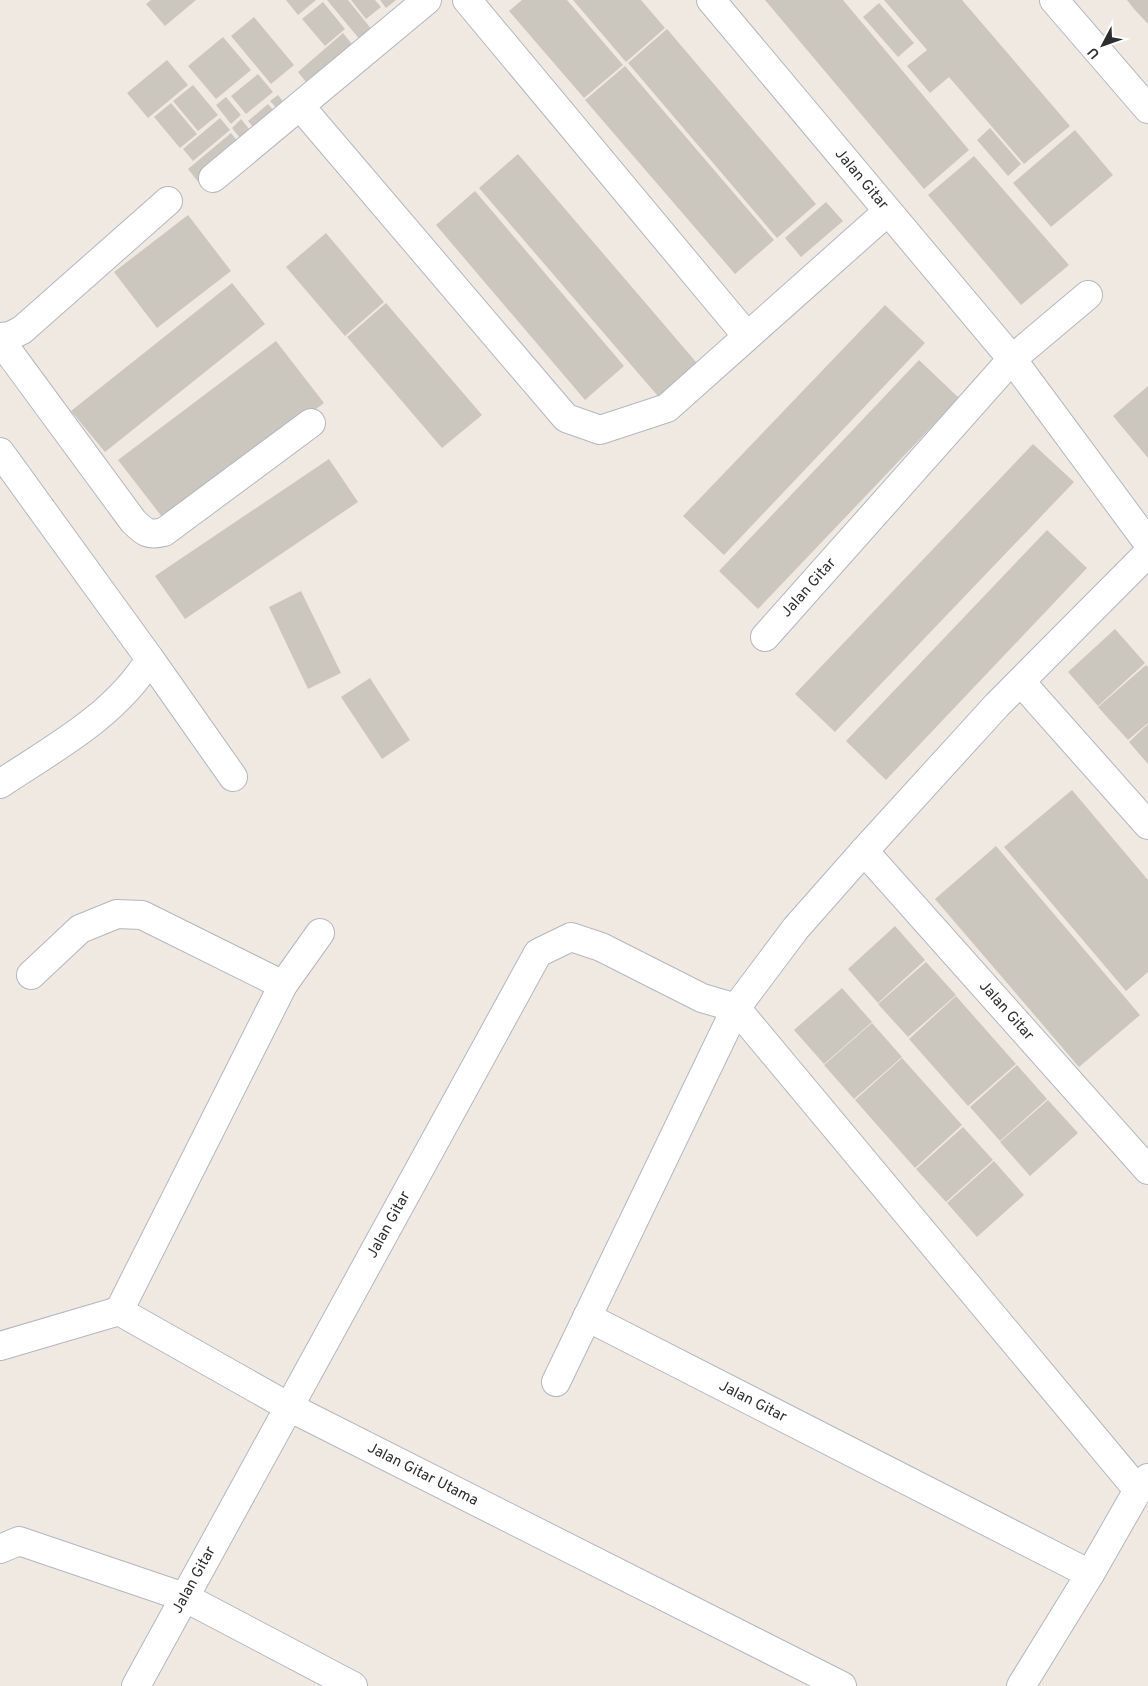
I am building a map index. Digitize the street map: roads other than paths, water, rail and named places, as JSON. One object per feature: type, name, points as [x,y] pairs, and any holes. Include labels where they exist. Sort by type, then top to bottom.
[{"type":"street","points":[[213,178],[427,0]]},
{"type":"street","points":[[467,0],[747,336]]},
{"type":"street","name":"Jalan Gitar","points":[[711,0],[1012,360],[1148,543]]},
{"type":"street","points":[[1054,0],[1148,109]]},
{"type":"street","points":[[300,106],[566,418],[600,430],[667,408],[887,212]]},
{"type":"street","points":[[168,201],[22,330],[0,339],[133,521],[145,533],[152,535],[164,532],[311,423]]},
{"type":"street","name":"Jalan Gitar","points":[[765,637],[1012,360],[1088,295]]},
{"type":"street","points":[[0,452],[233,777]]},
{"type":"street","points":[[556,1382],[736,1008],[796,928],[864,851],[997,706],[1148,552]]},
{"type":"street","points":[[0,784],[108,711],[137,680],[150,659]]},
{"type":"street","points":[[1021,682],[1148,825]]},
{"type":"street","name":"Jalan Gitar","points":[[864,851],[1148,1170]]},
{"type":"street","points":[[31,975],[80,929],[117,914],[142,915],[283,985]]},
{"type":"street","points":[[0,1346],[119,1311],[283,985],[320,933]]},
{"type":"street","name":"Jalan Gitar","points":[[136,1686],[538,953],[571,937],[601,947],[702,998],[736,1008]]},
{"type":"street","points":[[736,1008],[1143,1484],[1021,1686]]},
{"type":"street","name":"Jalan Gitar Utama","points":[[119,1311],[290,1407],[842,1686]]},
{"type":"street","name":"Jalan Gitar","points":[[587,1317],[1090,1574]]},
{"type":"street","points":[[0,1549],[19,1540],[184,1597],[353,1686]]}]
